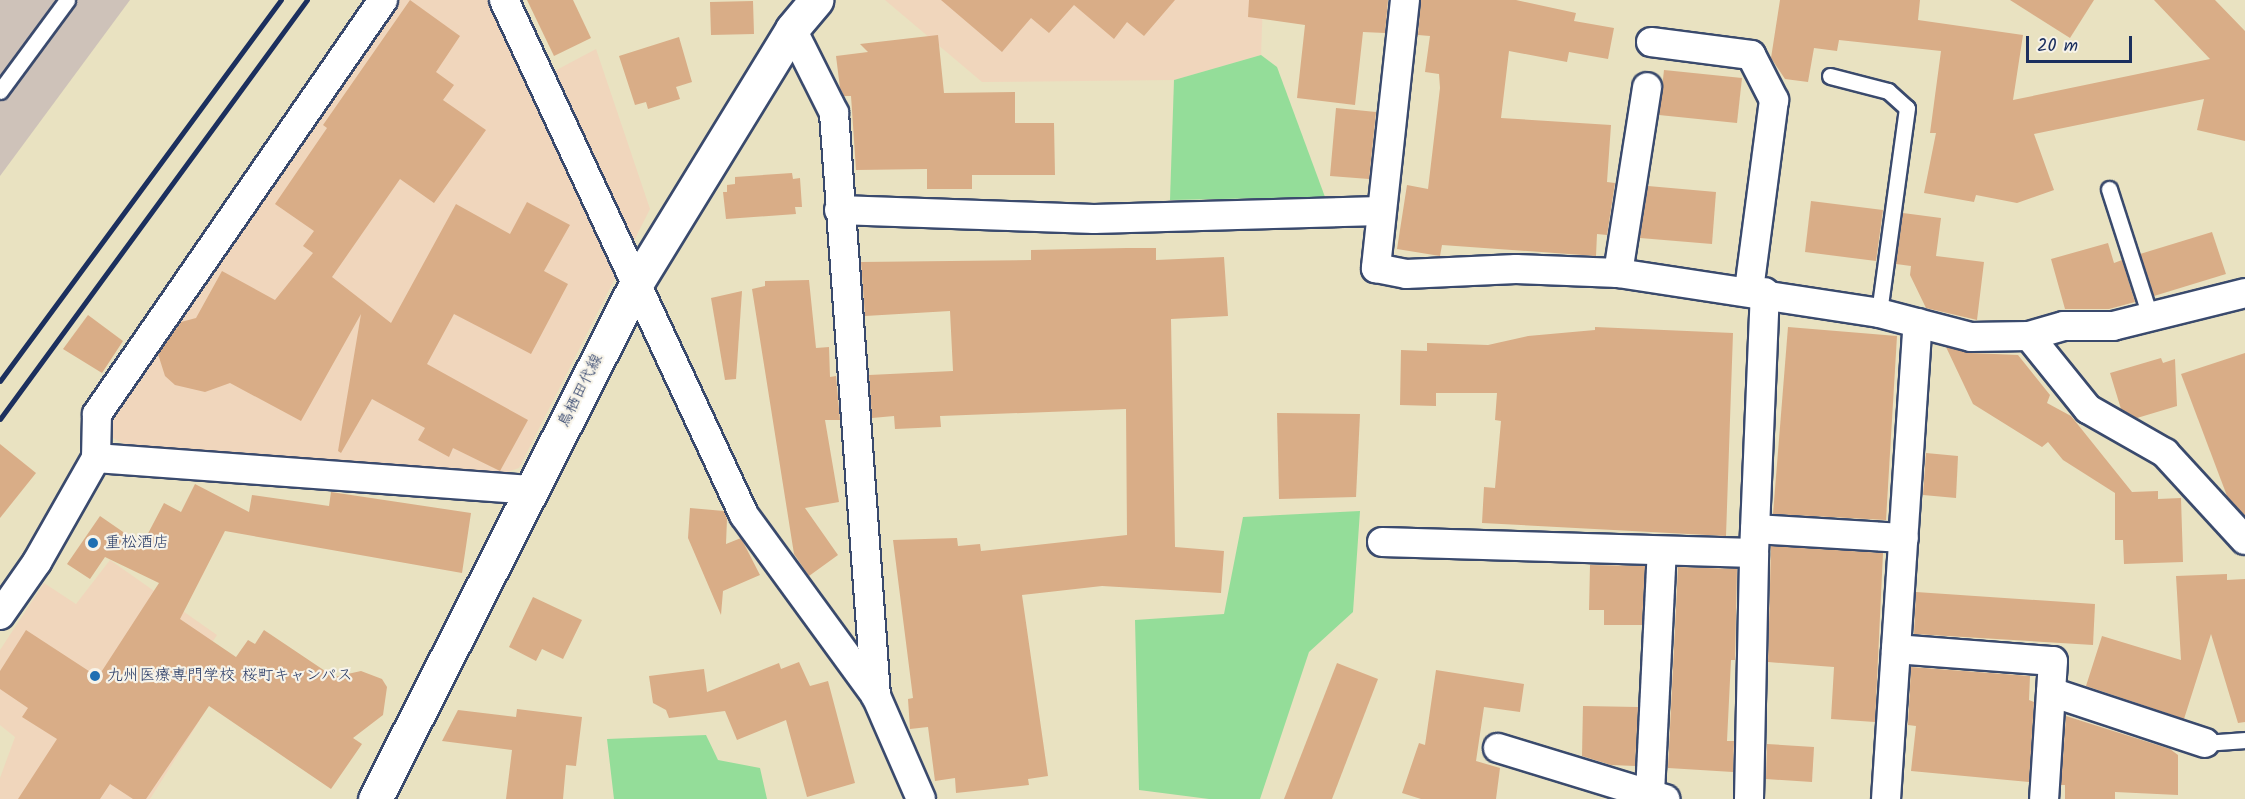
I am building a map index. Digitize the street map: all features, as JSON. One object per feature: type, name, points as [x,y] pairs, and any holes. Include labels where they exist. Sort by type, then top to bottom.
[{"type":"main road","name":"鳥栖田代線","points":[[375,799],[636,284],[792,29],[816,0]]},
{"type":"street","points":[[0,615],[37,562],[96,458],[97,414],[383,0]]},
{"type":"street","points":[[504,0],[744,515],[876,696],[921,799]]},
{"type":"street","points":[[1405,0],[1376,268],[1406,274],[1516,269],[1618,273],[1757,291],[1879,313],[1971,338],[2030,336],[2064,326],[2113,326],[2245,293]]},
{"type":"street","points":[[792,29],[834,113],[839,210],[876,696]]},
{"type":"street","points":[[1651,42],[1751,56],[1774,100],[1757,291],[1749,799]]},
{"type":"street","points":[[1618,273],[1647,87]]},
{"type":"street","points":[[839,210],[1094,219],[1382,211]]},
{"type":"street","points":[[1886,799],[1918,323]]},
{"type":"street","points":[[2030,336],[2088,409],[2165,453],[2245,540]]},
{"type":"street","points":[[96,458],[530,490]]},
{"type":"street","points":[[1382,542],[1662,551],[1754,541],[1904,538]]},
{"type":"street","points":[[1498,748],[1658,796],[1662,551]]},
{"type":"street","points":[[1896,649],[2053,661],[2044,799]]},
{"type":"street","points":[[2051,692],[2205,743]]},
{"type":"lane","points":[[0,91],[67,0]]},
{"type":"lane","points":[[1830,76],[1888,92],[1907,108],[1879,313]]},
{"type":"lane","points":[[2109,189],[2150,316]]},
{"type":"lane","points":[[2205,743],[2245,740]]},
{"type":"shaded area","points":[[0,0],[130,0],[0,176]]},
{"type":"shaded area","points":[[392,0],[495,0],[532,83],[596,49],[650,209],[519,468],[484,480],[131,448],[113,438],[109,411]]},
{"type":"shaded area","points":[[885,0],[1263,0],[1261,55],[1174,80],[982,82]]},
{"type":"shaded area","name":"九州医療専門学校 桜町キャンパス","points":[[110,560],[217,635],[172,702],[200,720],[150,799],[0,799],[0,778],[15,737],[0,725],[0,650],[44,583],[76,604]]},
{"type":"green space","points":[[1261,55],[1277,67],[1325,197],[1170,200],[1174,80]]},
{"type":"green space","points":[[1360,511],[1353,612],[1309,652],[1260,799],[1209,799],[1139,790],[1135,620],[1224,614],[1243,517]]},
{"type":"green space","points":[[706,735],[718,760],[760,768],[767,799],[614,799],[607,739]]},
{"type":"building","points":[[410,0],[460,36],[436,72],[454,85],[443,100],[486,130],[434,203],[400,179],[332,277],[391,323],[456,204],[510,234],[527,202],[570,225],[544,271],[568,284],[531,354],[454,314],[427,364],[528,420],[500,471],[453,448],[449,457],[418,440],[425,428],[372,399],[341,453],[338,451],[361,314],[301,421],[230,383],[205,392],[175,385],[165,376],[158,354],[181,322],[196,318],[222,271],[275,300],[313,253],[303,246],[314,231],[275,204],[327,128],[323,125]]},
{"type":"building","points":[[527,0],[573,0],[591,38],[554,56]]},
{"type":"building","points":[[941,0],[1175,0],[1144,36],[1127,22],[1114,39],[1074,5],[1049,33],[1031,18],[1002,52]]},
{"type":"building","points":[[1249,0],[1388,0],[1385,33],[1363,32],[1355,105],[1297,98],[1305,25],[1248,17]]},
{"type":"building","points":[[1421,0],[1516,0],[1576,13],[1574,21],[1614,28],[1608,59],[1569,52],[1567,62],[1509,51],[1501,118],[1611,125],[1607,182],[1615,183],[1607,235],[1597,234],[1596,256],[1442,245],[1440,256],[1397,249],[1407,185],[1428,189],[1440,88],[1439,74],[1425,72],[1430,36],[1418,35]]},
{"type":"building","points":[[1780,0],[1920,0],[1918,20],[2023,35],[2013,100],[2210,59],[2154,0],[2215,0],[2245,31],[2245,141],[2197,130],[2204,99],[2034,134],[2054,190],[2017,203],[1976,195],[1974,202],[1924,193],[1936,133],[1930,133],[1941,51],[1839,40],[1837,51],[1814,48],[1808,82],[1785,79],[1771,58]]},
{"type":"building","points":[[2010,0],[2094,0],[2070,38]]},
{"type":"building","points":[[753,1],[754,34],[711,35],[710,2]]},
{"type":"building","points":[[938,35],[944,93],[1015,92],[1015,123],[1054,123],[1055,175],[972,175],[972,189],[927,189],[927,169],[856,170],[851,96],[844,96],[840,88],[836,56],[868,52],[860,44]]},
{"type":"building","points":[[679,37],[692,82],[676,87],[680,99],[648,109],[646,102],[635,105],[619,56]]},
{"type":"building","points":[[1664,70],[1742,78],[1737,123],[1659,115]]},
{"type":"building","points":[[1336,108],[1376,112],[1369,179],[1330,176]]},
{"type":"building","points":[[792,173],[793,179],[800,178],[802,207],[795,207],[796,214],[726,219],[723,192],[727,192],[727,185],[735,184],[735,177]]},
{"type":"building","points":[[1648,186],[1716,192],[1712,244],[1640,238]]},
{"type":"building","points":[[1811,201],[1883,210],[1876,261],[1805,252]]},
{"type":"building","points":[[1903,213],[1941,218],[1936,256],[1984,262],[1977,320],[1926,308],[1910,275],[1911,266],[1896,264]]},
{"type":"building","points":[[2212,232],[2226,274],[2154,296],[2140,254]]},
{"type":"building","points":[[2108,243],[2114,263],[2122,260],[2135,302],[2109,309],[2065,309],[2051,259]]},
{"type":"building","points":[[1156,248],[1156,260],[1224,257],[1228,316],[1171,319],[1175,547],[1224,551],[1221,593],[1102,586],[1022,595],[1048,776],[1028,779],[1029,785],[956,793],[955,778],[935,781],[928,727],[910,729],[908,699],[913,698],[893,540],[957,538],[958,546],[980,544],[981,551],[1127,535],[1126,409],[940,416],[941,427],[895,429],[894,416],[872,418],[869,375],[953,371],[950,311],[865,316],[861,262],[1031,260],[1031,250]]},
{"type":"building","points":[[809,280],[816,348],[829,347],[830,377],[836,376],[840,420],[825,420],[839,502],[805,508],[838,555],[809,576],[794,554],[752,289],[765,286],[765,281]]},
{"type":"building","points":[[742,291],[736,379],[725,380],[711,298]]},
{"type":"building","points":[[88,315],[123,341],[102,373],[63,349]]},
{"type":"building","points":[[1595,327],[1733,333],[1726,536],[1482,523],[1484,487],[1495,488],[1501,421],[1495,420],[1497,393],[1436,393],[1436,406],[1400,405],[1401,350],[1427,351],[1427,343],[1488,345],[1528,336],[1595,330]]},
{"type":"building","points":[[1788,327],[1897,336],[1886,520],[1773,514]]},
{"type":"building","points":[[1946,347],[1971,353],[2018,355],[2050,395],[2047,403],[2071,416],[2132,492],[2158,491],[2158,499],[2181,498],[2183,562],[2124,564],[2123,540],[2115,540],[2115,493],[2063,460],[2048,442],[2042,447],[1973,404]]},
{"type":"building","points":[[2245,353],[2245,516],[2227,496],[2181,374]]},
{"type":"building","points":[[2161,358],[2163,363],[2175,359],[2177,406],[2137,418],[2121,409],[2110,373]]},
{"type":"building","points":[[1277,413],[1360,414],[1356,497],[1279,499]]},
{"type":"building","points":[[0,444],[36,473],[0,518]]},
{"type":"building","points":[[1926,453],[1958,456],[1956,498],[1923,495]]},
{"type":"building","points":[[195,484],[249,512],[252,495],[329,506],[331,492],[471,513],[462,573],[225,531],[180,619],[236,657],[248,640],[255,644],[264,630],[334,677],[361,671],[382,679],[387,687],[383,715],[353,738],[362,744],[331,789],[209,706],[146,799],[133,799],[110,784],[100,799],[18,799],[57,739],[22,717],[28,708],[0,689],[0,671],[26,630],[98,677],[159,583],[105,557],[90,579],[67,564],[100,516],[142,545],[164,503],[181,512]]},
{"type":"building","points":[[690,508],[724,511],[727,519],[726,544],[741,538],[760,575],[723,591],[721,615],[688,538]]},
{"type":"building","points":[[1771,546],[1883,553],[1875,722],[1831,719],[1834,667],[1768,662]]},
{"type":"building","points":[[1590,565],[1645,566],[1642,625],[1604,625],[1604,610],[1589,610]]},
{"type":"building","points":[[1678,567],[1737,569],[1735,660],[1731,660],[1727,741],[1734,741],[1733,772],[1668,768]]},
{"type":"building","points":[[2227,574],[2227,580],[2245,579],[2245,722],[2238,723],[2211,634],[2184,719],[2086,686],[2102,636],[2181,660],[2176,576]]},
{"type":"building","points":[[1916,592],[2095,604],[2093,645],[1914,634]]},
{"type":"building","points":[[533,597],[582,620],[563,659],[542,649],[536,661],[509,647]]},
{"type":"building","points":[[799,662],[810,686],[828,681],[855,783],[807,797],[786,720],[737,740],[725,711],[669,718],[666,710],[653,703],[649,676],[704,669],[707,692],[779,663],[781,669]]},
{"type":"building","points":[[1337,663],[1378,679],[1332,799],[1284,799]]},
{"type":"building","points":[[1911,667],[2030,676],[2029,700],[2034,702],[2029,782],[1911,771],[1916,726],[1908,725]]},
{"type":"building","points":[[1436,670],[1524,684],[1520,712],[1484,707],[1476,761],[1500,768],[1496,799],[1421,799],[1402,793],[1419,743],[1425,745]]},
{"type":"building","points":[[1583,706],[1638,707],[1635,766],[1611,765],[1582,756]]},
{"type":"building","points":[[517,709],[582,717],[576,766],[566,765],[563,799],[506,799],[512,750],[442,741],[458,710],[516,717]]},
{"type":"building","points":[[2066,716],[2170,749],[2178,755],[2178,795],[2115,792],[2115,799],[2065,799],[2065,785],[2061,785]]},
{"type":"building","points":[[1767,744],[1814,747],[1812,782],[1766,779]]},
{"type":"railway","points":[[0,381],[281,0]]},
{"type":"railway","points":[[0,419],[307,0]]},
{"type":"place","name":"重松酒店","points":[[93,543]]},
{"type":"place","name":"九州医療専門学校 桜町キャンパス","points":[[95,676]]}]
